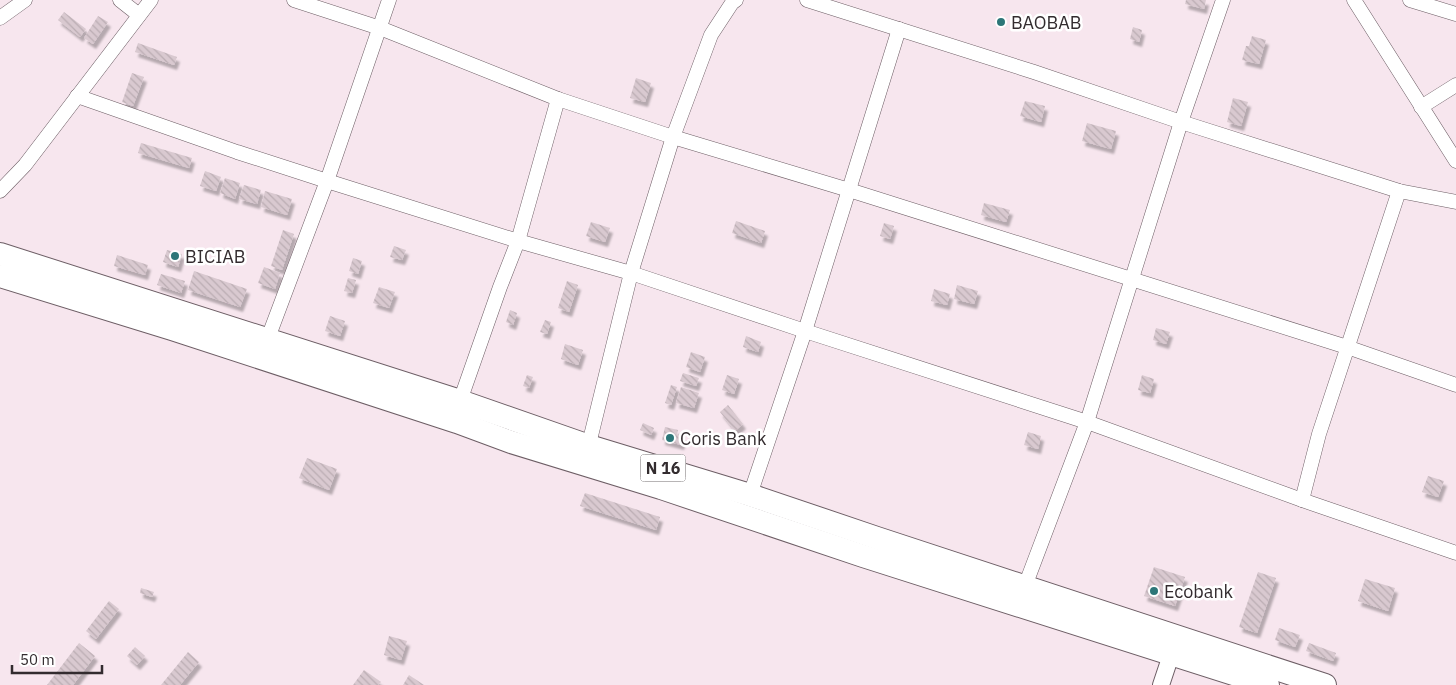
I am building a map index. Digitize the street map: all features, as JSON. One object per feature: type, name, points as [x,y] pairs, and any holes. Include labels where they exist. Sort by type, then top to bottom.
[{"type":"highway","name":"N 16","points":[[0,254],[264,350],[586,455],[750,495],[1021,596],[1174,645],[1326,685]]},
{"type":"highway","name":"N 16","points":[[0,276],[172,329],[264,350],[460,402],[661,488],[845,550],[1021,596]]},
{"type":"highway","name":"N 16","points":[[1174,645],[1268,685]]},
{"type":"street","points":[[0,18],[25,0]]},
{"type":"street","points":[[120,0],[139,15]]},
{"type":"street","points":[[0,191],[25,165],[151,0]]},
{"type":"street","points":[[294,0],[380,28],[558,99],[673,137],[849,190],[1347,347],[1456,385]]},
{"type":"street","points":[[264,350],[328,182],[389,0]]},
{"type":"street","points":[[586,455],[631,273],[673,137],[711,35],[732,3],[736,0]]},
{"type":"street","points":[[807,0],[1399,191],[1456,202]]},
{"type":"street","points":[[1021,596],[1087,422],[1181,122],[1223,0]]},
{"type":"street","points":[[1354,0],[1456,161]]},
{"type":"street","points":[[1410,0],[1456,14]]},
{"type":"street","points":[[750,495],[805,331],[900,29]]},
{"type":"street","points":[[1421,108],[1456,85]]},
{"type":"street","points":[[77,96],[328,182],[518,241],[631,273],[1087,422],[1302,500],[1456,553]]},
{"type":"street","points":[[460,402],[518,241],[558,99]]},
{"type":"street","points":[[1302,500],[1319,434],[1399,191]]},
{"type":"street","points":[[1160,685],[1174,645]]},
{"type":"building","points":[[1186,0],[1206,0],[1204,9],[1185,4]]},
{"type":"building","points":[[64,12],[86,29],[80,37],[58,20]]},
{"type":"building","points":[[98,16],[108,22],[93,44],[84,38]]},
{"type":"building","points":[[1133,27],[1142,30],[1139,42],[1130,39]]},
{"type":"building","points":[[1252,36],[1266,40],[1259,64],[1242,60],[1246,46],[1249,46]]},
{"type":"building","points":[[138,43],[177,57],[174,65],[135,52]]},
{"type":"building","points":[[132,73],[144,77],[133,106],[122,102]]},
{"type":"building","points":[[636,78],[651,83],[645,102],[630,98]]},
{"type":"building","points":[[1233,98],[1248,102],[1241,126],[1227,122]]},
{"type":"building","points":[[1025,101],[1045,106],[1041,122],[1020,116]]},
{"type":"building","points":[[1087,123],[1116,131],[1111,149],[1082,141]]},
{"type":"building","points":[[141,143],[192,158],[189,168],[138,153]]},
{"type":"building","points":[[205,171],[221,177],[216,191],[200,186]]},
{"type":"building","points":[[225,178],[240,183],[235,199],[220,193]]},
{"type":"building","points":[[244,185],[261,190],[257,204],[239,199]]},
{"type":"building","points":[[265,191],[292,199],[287,215],[261,207]]},
{"type":"building","points":[[984,203],[1010,210],[1006,222],[981,215]]},
{"type":"building","points":[[736,221],[765,231],[761,243],[732,233]]},
{"type":"building","points":[[591,222],[610,228],[605,242],[586,236]]},
{"type":"building","points":[[884,223],[894,226],[890,239],[880,236]]},
{"type":"building","points":[[283,230],[294,234],[282,270],[271,266]]},
{"type":"building","points":[[394,246],[406,250],[402,260],[390,257]]},
{"type":"building","points":[[167,250],[182,254],[178,267],[163,262]]},
{"type":"building","points":[[117,255],[148,265],[145,275],[114,266]]},
{"type":"building","points":[[353,258],[362,261],[358,274],[349,271]]},
{"type":"building","points":[[264,267],[280,273],[275,289],[258,283]]},
{"type":"building","points":[[194,271],[247,289],[240,307],[188,290]]},
{"type":"building","points":[[161,274],[185,281],[181,293],[157,285]]},
{"type":"building","points":[[348,278],[356,280],[352,293],[344,291]]},
{"type":"building","points":[[567,281],[578,285],[569,312],[558,308]]},
{"type":"building","points":[[957,285],[978,291],[974,304],[954,299]]},
{"type":"building","points":[[379,287],[395,292],[389,308],[373,303]]},
{"type":"building","points":[[934,289],[950,294],[947,305],[931,301]]},
{"type":"building","points":[[510,310],[517,313],[513,325],[506,322]]},
{"type":"building","points":[[330,316],[345,321],[340,336],[325,331]]},
{"type":"building","points":[[545,320],[551,322],[547,334],[540,332]]},
{"type":"building","points":[[1156,328],[1170,332],[1166,344],[1153,340]]},
{"type":"building","points":[[746,336],[761,342],[758,352],[743,347]]},
{"type":"building","points":[[565,344],[583,350],[578,365],[561,359]]},
{"type":"building","points":[[691,352],[705,357],[700,372],[686,367]]},
{"type":"building","points":[[683,373],[699,378],[696,386],[680,381]]},
{"type":"building","points":[[527,375],[533,377],[529,388],[523,386]]},
{"type":"building","points":[[727,375],[739,379],[734,394],[722,390]]},
{"type":"building","points":[[1142,375],[1154,379],[1150,393],[1138,390]]},
{"type":"building","points":[[671,385],[677,387],[671,405],[665,403]]},
{"type":"building","points":[[681,387],[699,393],[694,408],[676,403]]},
{"type":"building","points":[[728,405],[743,424],[735,431],[720,412]]},
{"type":"building","points":[[643,423],[654,428],[651,435],[640,430]]},
{"type":"building","points":[[665,427],[678,430],[677,435],[684,437],[681,445],[662,440]]},
{"type":"building","points":[[1028,432],[1041,436],[1038,449],[1024,445]]},
{"type":"building","points":[[307,458],[337,469],[329,490],[299,478]]},
{"type":"building","points":[[1428,476],[1444,481],[1438,497],[1422,492]]},
{"type":"building","points":[[585,493],[660,517],[656,530],[580,506]]},
{"type":"building","points":[[1154,567],[1185,577],[1175,606],[1144,596]]},
{"type":"building","points":[[1258,572],[1276,578],[1257,633],[1239,627]]},
{"type":"building","points":[[1365,579],[1395,588],[1388,611],[1358,601]]},
{"type":"building","points":[[141,588],[154,592],[152,597],[140,593]]},
{"type":"building","points":[[109,601],[119,609],[96,639],[86,631]]},
{"type":"building","points":[[1279,628],[1300,635],[1295,647],[1275,640]]},
{"type":"building","points":[[389,636],[407,641],[401,660],[384,655]]},
{"type":"building","points":[[79,643],[95,656],[73,685],[47,685]]},
{"type":"building","points":[[1309,643],[1336,653],[1333,661],[1306,651]]},
{"type":"building","points":[[135,647],[145,656],[137,665],[127,656]]},
{"type":"building","points":[[188,652],[199,662],[180,685],[161,685]]},
{"type":"building","points":[[364,670],[381,682],[378,685],[353,685]]},
{"type":"building","points":[[409,675],[424,685],[403,685]]},
{"type":"place","name":"BAOBAB","points":[[1001,22]]},
{"type":"place","name":"BICIAB","points":[[175,256]]},
{"type":"place","name":"Coris Bank","points":[[670,438]]},
{"type":"place","name":"Ecobank","points":[[1154,591]]}]
